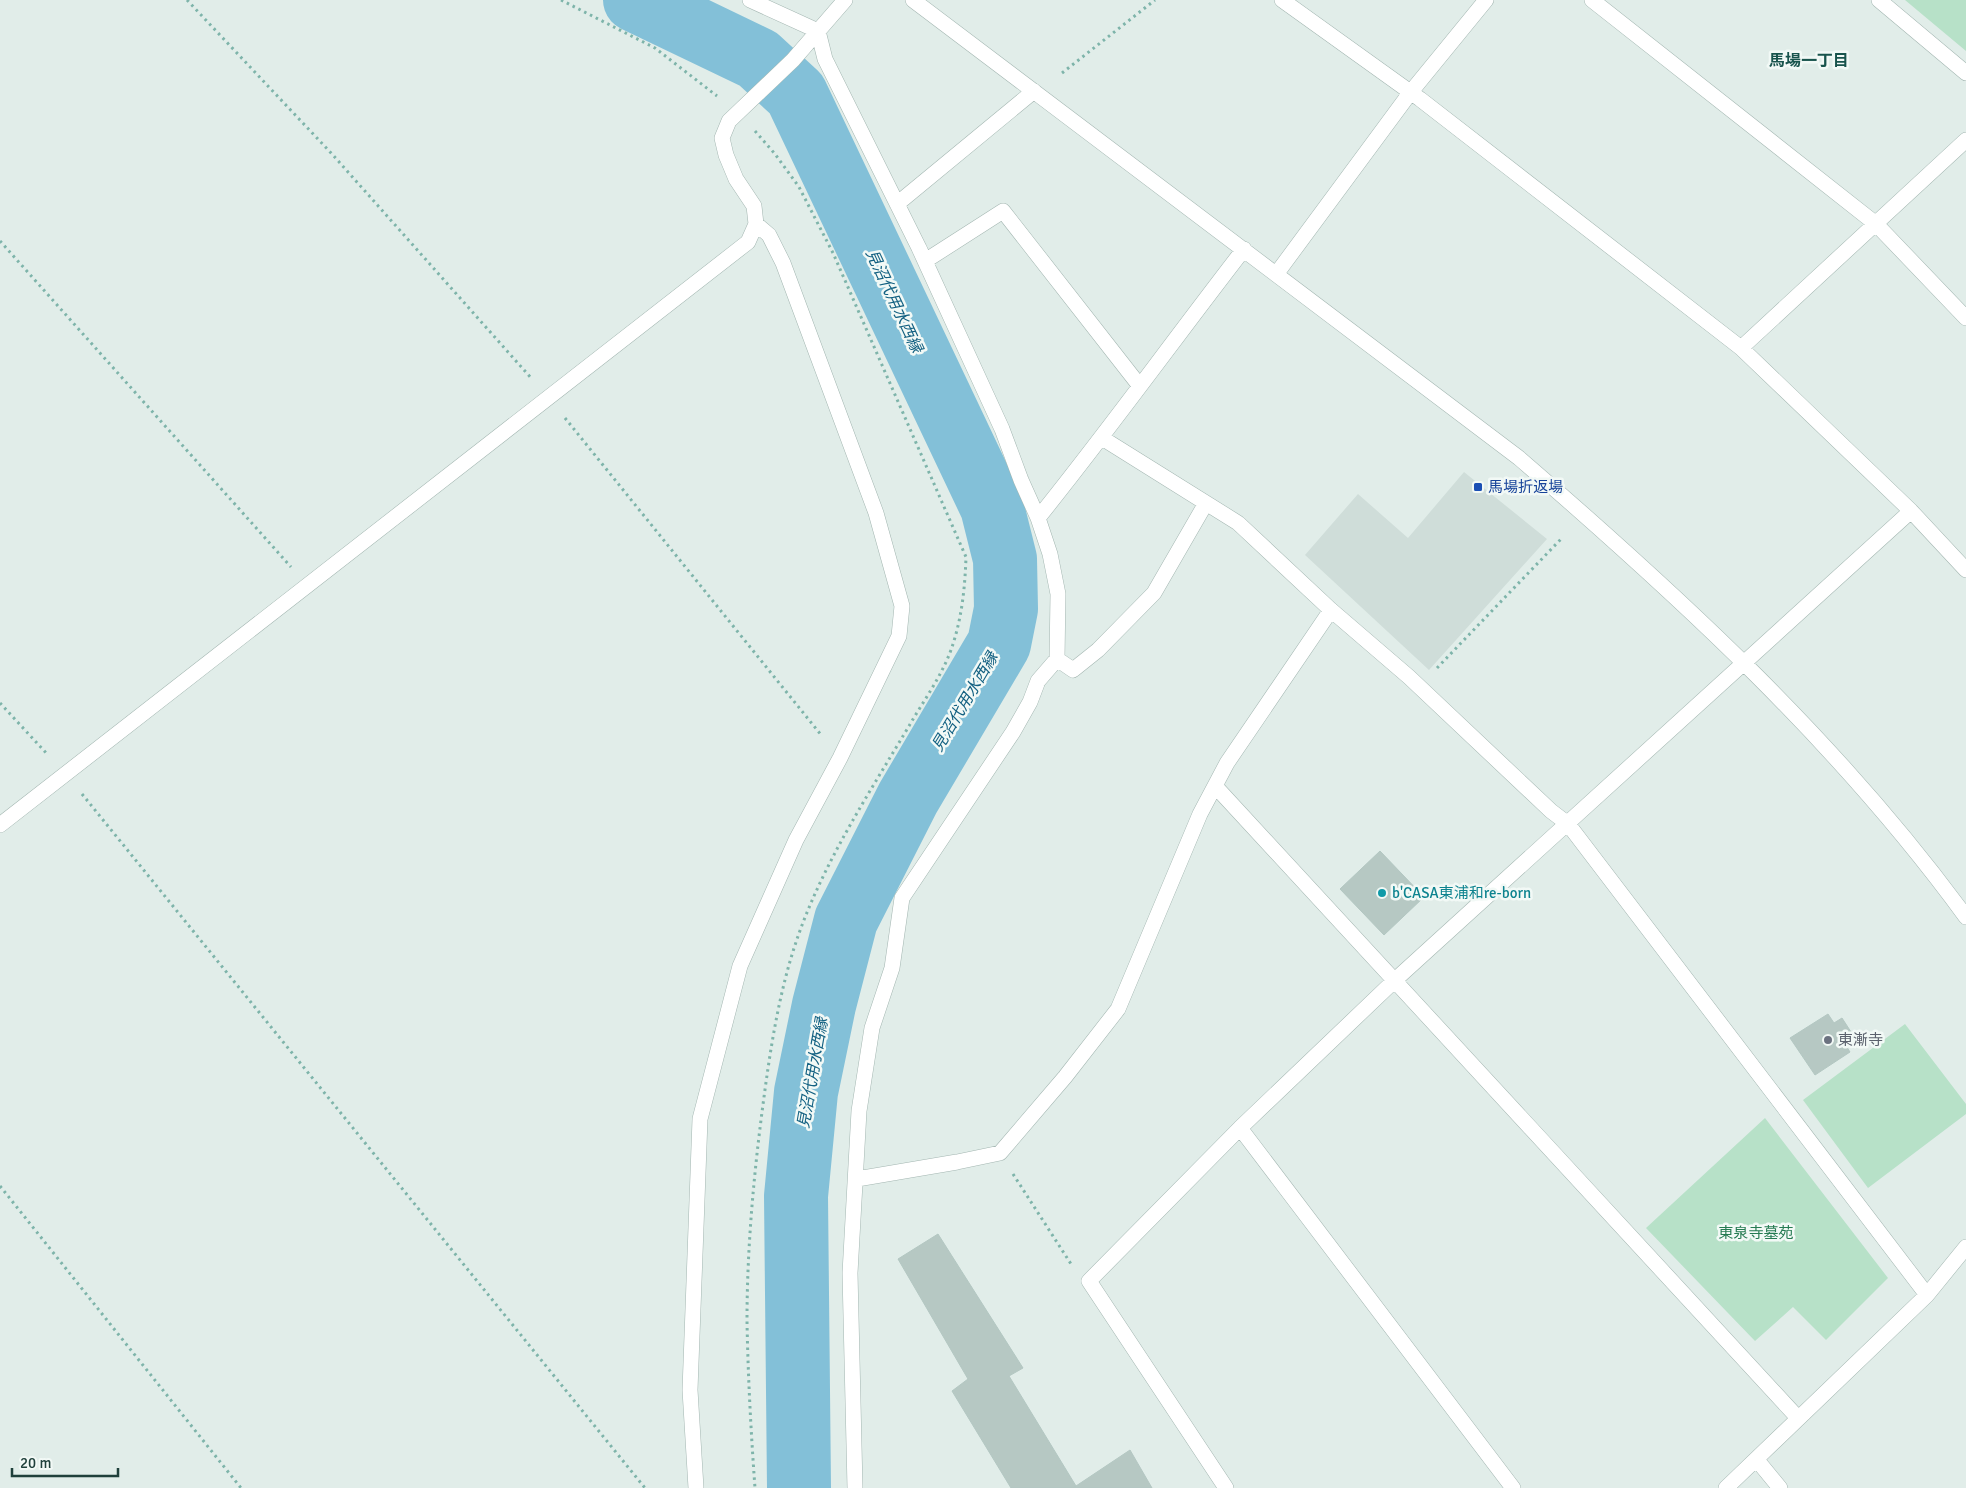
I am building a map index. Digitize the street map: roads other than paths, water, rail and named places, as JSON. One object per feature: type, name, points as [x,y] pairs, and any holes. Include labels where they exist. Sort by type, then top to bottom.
[{"type":"street","points":[[750,0],[818,30]]},
{"type":"street","points":[[0,825],[748,242],[756,224],[754,206],[736,179],[726,155],[722,138],[729,121],[793,60],[845,0]]},
{"type":"street","points":[[913,0],[1277,273],[1519,458],[1674,594],[1789,706],[1866,792],[1938,878],[1966,917]]},
{"type":"street","points":[[1282,0],[1410,93],[1741,348],[1911,511],[1966,570]]},
{"type":"street","points":[[1277,273],[1410,93],[1486,0]]},
{"type":"street","points":[[1592,0],[1876,224],[1966,318]]},
{"type":"street","points":[[1878,0],[1966,73]]},
{"type":"street","points":[[818,30],[825,59],[925,261],[1002,429],[1021,480],[1038,518],[1050,554],[1058,594],[1057,659],[1038,681],[1030,702],[1013,732],[902,898],[892,968],[872,1028],[859,1111],[850,1274],[855,1488]]},
{"type":"street","points":[[897,204],[1034,91]]},
{"type":"street","points":[[1741,348],[1966,140]]},
{"type":"street","points":[[925,261],[1003,211],[1139,385]]},
{"type":"street","points":[[696,1488],[690,1390],[700,1119],[740,966],[796,840],[840,758],[899,636],[902,606],[876,513],[783,263],[769,235],[756,224]]},
{"type":"street","points":[[1038,518],[1102,438],[1139,385],[1244,249]]},
{"type":"street","points":[[1102,438],[1238,523],[1331,610],[1420,687],[1551,811],[1568,824],[1927,1295]]},
{"type":"street","points":[[1057,659],[1073,670],[1098,650],[1154,593],[1206,503]]},
{"type":"street","points":[[1226,1488],[1089,1281],[1240,1128],[1395,980],[1911,511]]},
{"type":"street","points":[[856,1178],[957,1162],[1000,1153],[1065,1077],[1118,1009],[1200,814],[1232,756],[1331,610]]},
{"type":"street","points":[[1216,787],[1798,1418]]},
{"type":"street","points":[[1240,1128],[1513,1488]]},
{"type":"street","points":[[1726,1488],[1927,1295],[1966,1247]]},
{"type":"street","points":[[1756,1460],[1780,1488]]},
{"type":"waterway","name":"見沼代用水西縁","points":[[635,0],[758,59],[796,94],[992,507],[1005,559],[1006,609],[999,644],[908,798],[846,920],[824,1005],[806,1092],[796,1196],[799,1488]]},
{"type":"place","name":"馬場折返場","points":[[1478,487]]},
{"type":"place","name":"b'CASA東浦和re-born","points":[[1382,893]]},
{"type":"place","name":"東漸寺","points":[[1828,1040]]},
{"type":"district","name":"馬場一丁目","points":[[1809,61]]},
{"type":"park label","name":"東泉寺墓苑","points":[[1756,1233]]}]
